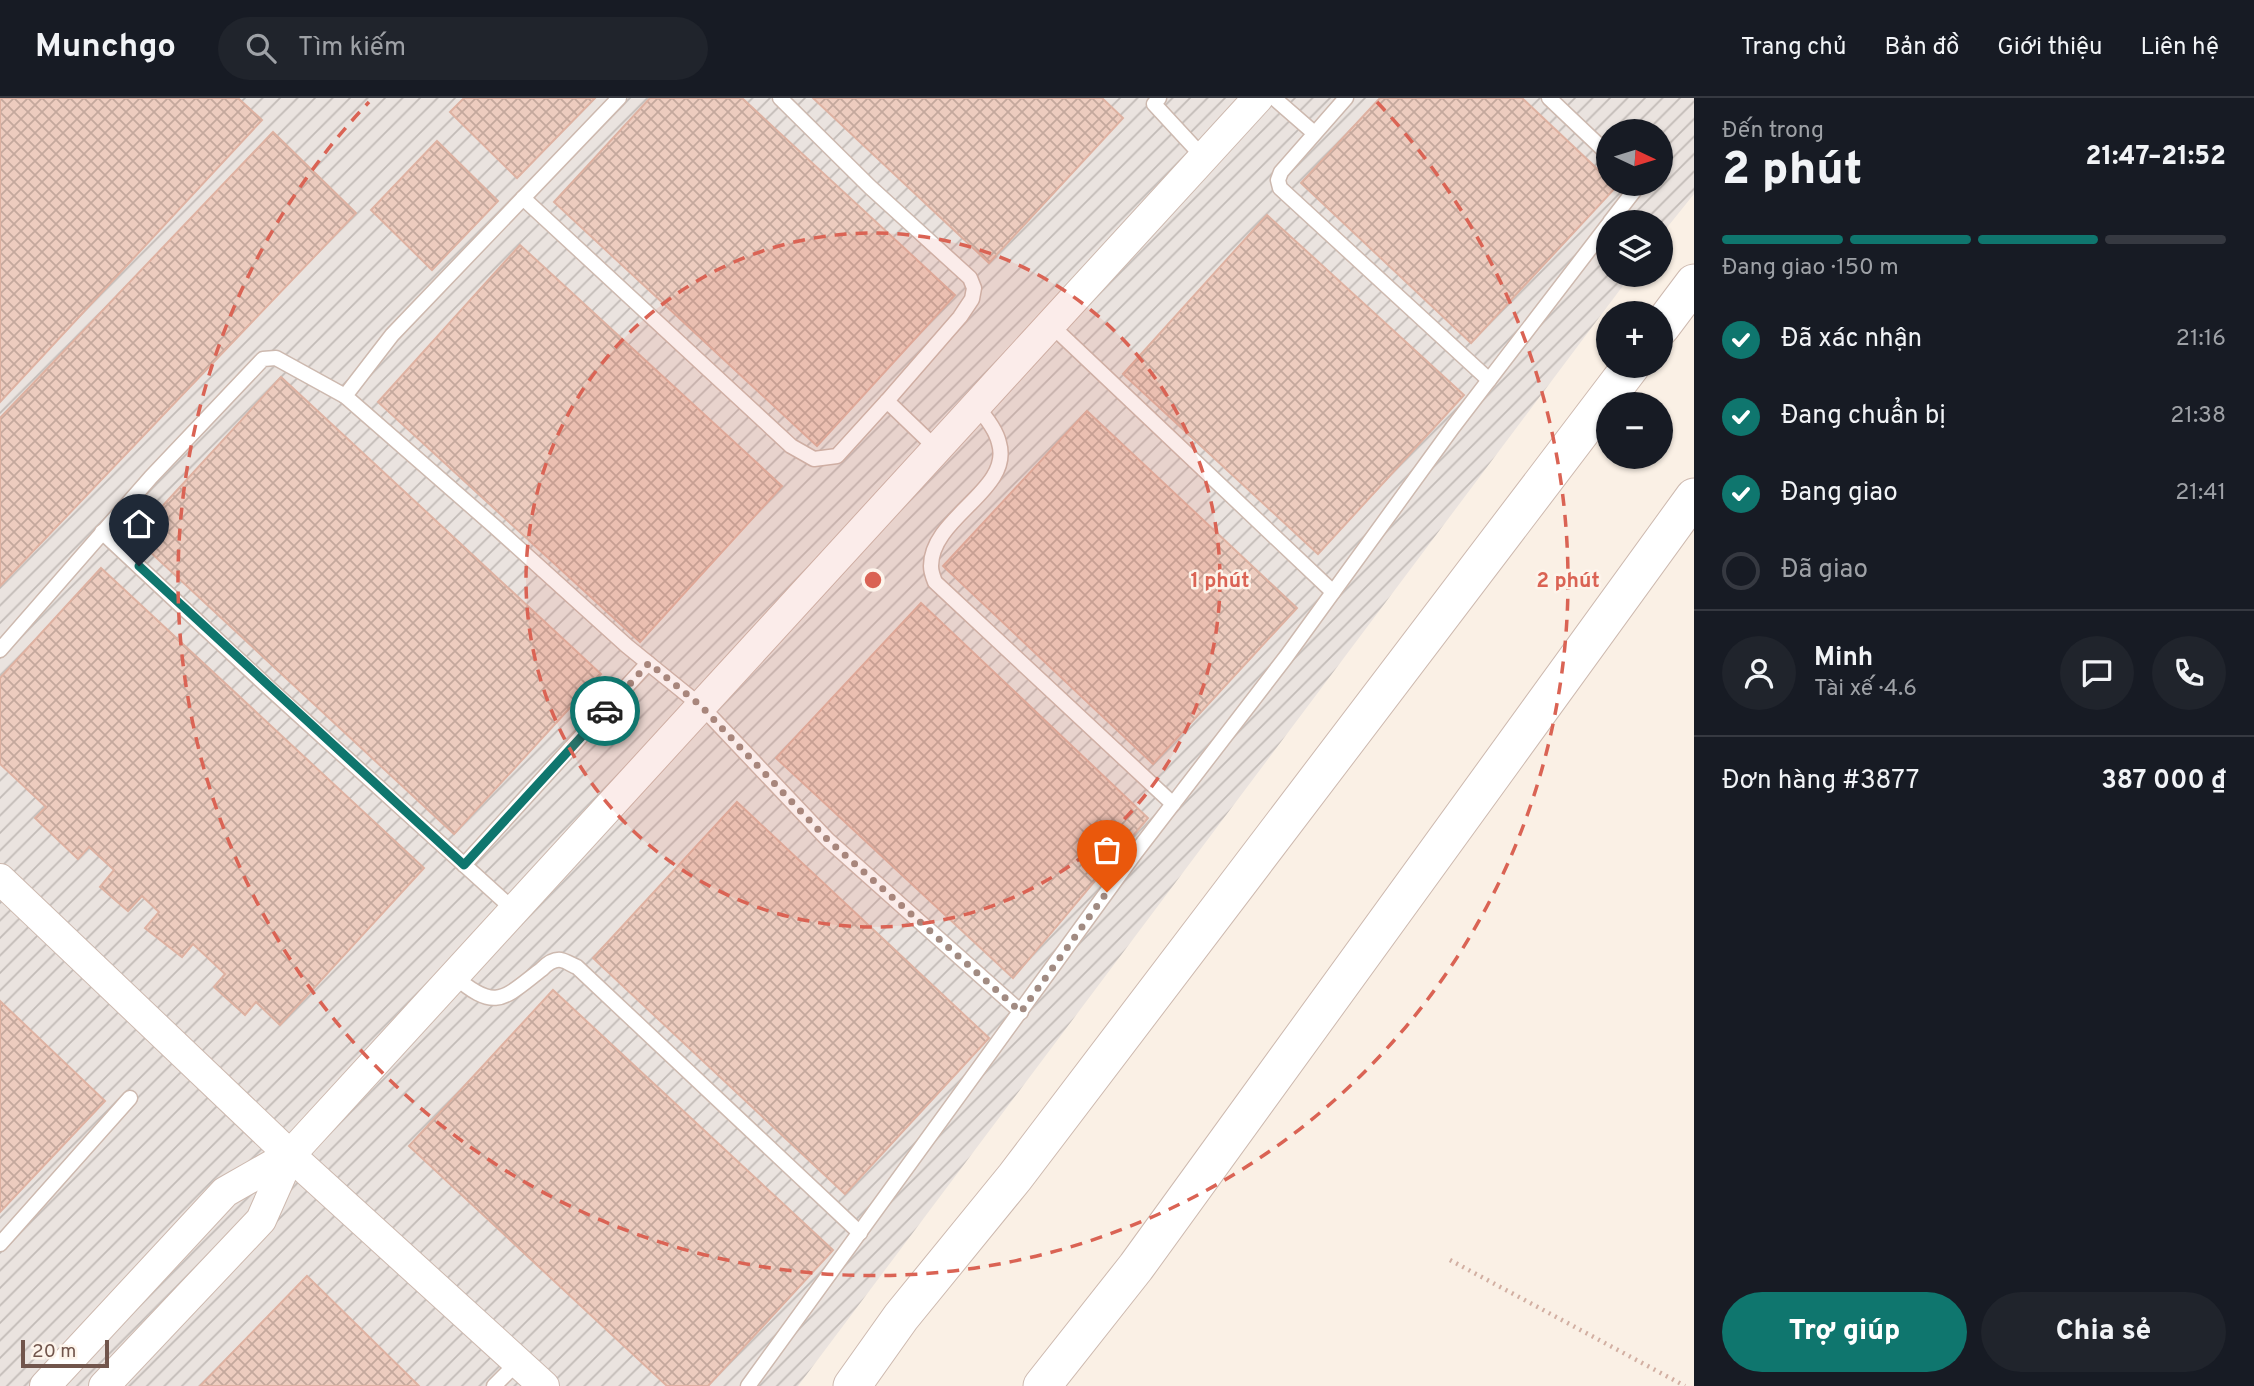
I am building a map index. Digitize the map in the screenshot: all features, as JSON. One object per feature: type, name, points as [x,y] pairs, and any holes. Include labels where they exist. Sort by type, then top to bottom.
[{"type":"street","points":[[45,1386],[225,1192],[290,1154],[1258,98]]},
{"type":"street","points":[[1673,311],[1694,283]]},
{"type":"street","points":[[852,1386],[901,1317],[1015,1177],[1622,378]]},
{"type":"street","points":[[1042,1386],[1136,1267],[1694,498]]},
{"type":"street","points":[[0,879],[290,1154],[544,1386]]},
{"type":"street","points":[[104,1386],[261,1220],[290,1154]]},
{"type":"lane","points":[[345,396],[392,335],[619,98]]},
{"type":"lane","points":[[523,198],[791,446],[814,459],[837,456],[960,317],[972,299],[974,289],[970,278],[870,187],[780,98]]},
{"type":"lane","points":[[1274,98],[1313,132]]},
{"type":"lane","points":[[1346,98],[1280,172],[1280,188],[1489,380]]},
{"type":"lane","points":[[1549,98],[1596,143]]},
{"type":"lane","points":[[1154,100],[1204,158]]},
{"type":"lane","points":[[1620,210],[1630,196]]},
{"type":"lane","points":[[748,1386],[1173,804],[1596,241]]},
{"type":"lane","points":[[1051,325],[1333,592]]},
{"type":"lane","points":[[0,650],[150,477],[263,359],[276,358],[345,396],[701,706],[828,840],[1021,1012]]},
{"type":"lane","points":[[887,401],[937,449]]},
{"type":"lane","points":[[976,406],[999,442],[1001,458],[997,474],[937,540],[930,566],[935,582],[1173,804]]},
{"type":"lane","points":[[102,532],[514,910]]},
{"type":"lane","points":[[464,865],[649,663]]},
{"type":"lane","points":[[454,976],[472,991],[488,999],[500,998],[517,989],[550,963],[561,960],[577,967],[860,1233]]},
{"type":"lane","points":[[0,1244],[130,1098]]},
{"type":"lane","points":[[494,1386],[518,1362]]},
{"type":"path","points":[[1450,1260],[1685,1386]]},
{"type":"shaded area","points":[[0,98],[1694,98],[1694,194],[1673,220],[1673,210],[1596,210],[1596,287],[1622,287],[1612,301],[1596,301],[1596,322],[798,1386],[0,1386]]},
{"type":"building","points":[[0,98],[238,98],[262,120],[0,402]]},
{"type":"building","points":[[464,98],[595,98],[517,178],[450,112]]},
{"type":"building","points":[[650,98],[742,98],[955,295],[817,446],[554,202]]},
{"type":"building","points":[[813,98],[1102,98],[1123,118],[989,263]]},
{"type":"building","points":[[1380,98],[1522,98],[1596,168],[1596,196],[1608,196],[1471,343],[1301,183]]},
{"type":"building","points":[[273,132],[356,213],[0,586],[0,418]]},
{"type":"building","points":[[437,141],[498,201],[432,270],[371,210]]},
{"type":"building","points":[[1267,215],[1464,395],[1318,554],[1123,374]]},
{"type":"building","points":[[520,245],[782,486],[640,642],[378,402]]},
{"type":"building","points":[[281,377],[601,674],[454,834],[134,537]]},
{"type":"building","points":[[1087,411],[1297,608],[1153,764],[943,566]]},
{"type":"building","points":[[101,568],[424,868],[280,1025],[256,1002],[245,1015],[214,987],[225,974],[193,944],[182,957],[145,928],[159,912],[142,896],[128,911],[100,887],[114,870],[89,847],[78,859],[35,818],[46,807],[0,764],[0,678]]},
{"type":"building","points":[[921,603],[1148,818],[1013,978],[776,758]]},
{"type":"building","points":[[737,802],[989,1038],[845,1194],[593,958]]},
{"type":"building","points":[[553,990],[833,1250],[708,1386],[667,1386],[409,1146]]},
{"type":"building","points":[[0,1001],[105,1101],[0,1212]]},
{"type":"building","points":[[307,1276],[419,1386],[200,1386]]},
{"type":"way so far","points":[[605,711],[649,663],[701,706],[828,840],[1021,1012],[1107,892]]},
{"type":"route","points":[[139,566],[464,865],[605,711]]}]
